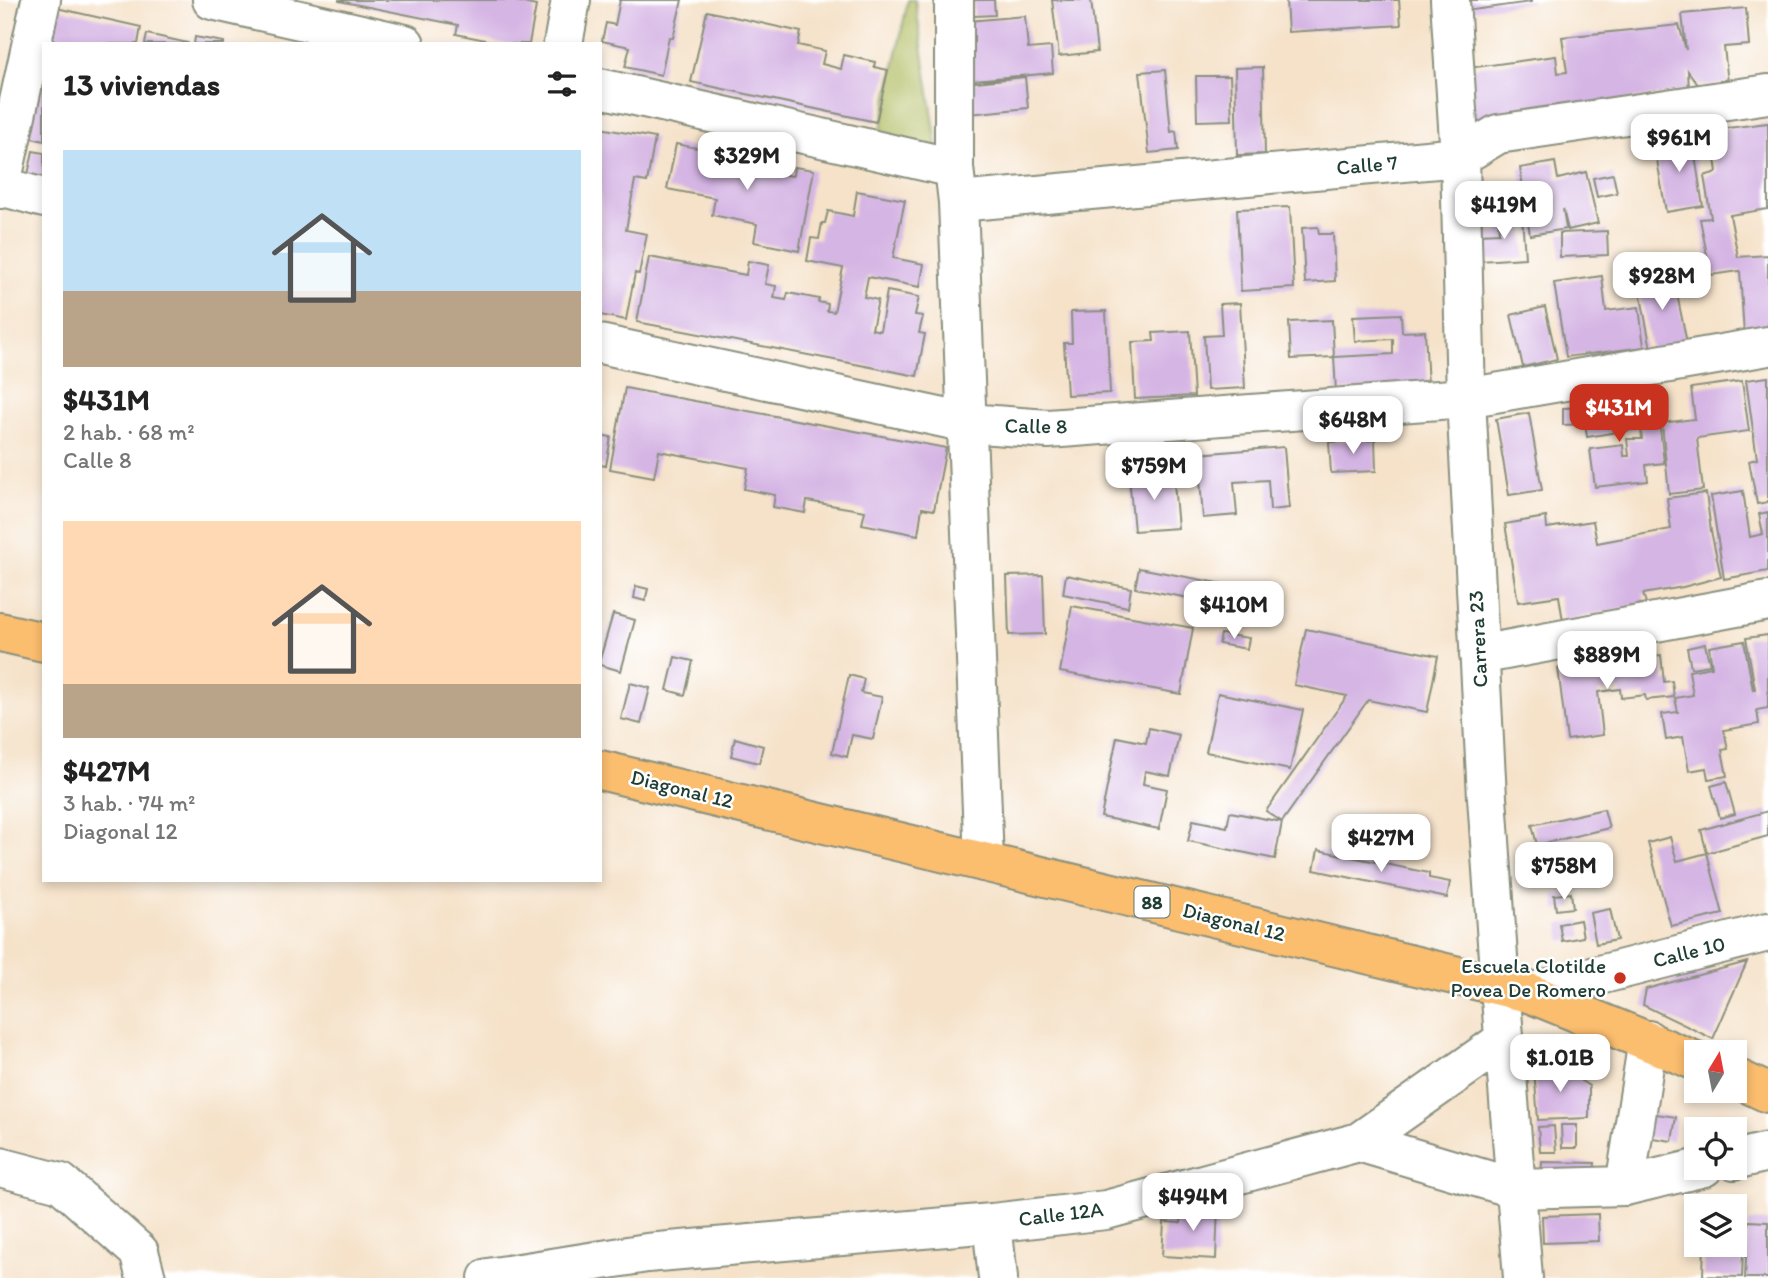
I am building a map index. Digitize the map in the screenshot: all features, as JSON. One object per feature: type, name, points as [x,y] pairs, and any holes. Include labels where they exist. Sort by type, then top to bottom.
[{"type":"highway","points":[[0,632],[42,642]]},
{"type":"highway","name":"Diagonal 12","points":[[602,770],[1514,989],[1684,1055]]},
{"type":"highway","points":[[1747,1083],[1768,1093]]},
{"type":"street","points":[[41,0],[0,187],[42,198]]},
{"type":"street","points":[[212,0],[396,42]]},
{"type":"street","points":[[563,42],[571,0]]},
{"type":"street","points":[[954,0],[956,185],[984,862]]},
{"type":"street","name":"Carrera 23","points":[[1450,0],[1460,157],[1466,398],[1479,655],[1514,989],[1504,1040],[1523,1278]]},
{"type":"street","name":"Calle 7","points":[[602,89],[956,185],[1460,157],[1498,134],[1768,94]]},
{"type":"street","name":"Calle 8","points":[[602,344],[967,423],[1048,429],[1466,398],[1768,346]]},
{"type":"street","points":[[1479,655],[1768,601]]},
{"type":"street","name":"Calle 10","points":[[1514,989],[1768,932]]},
{"type":"street","points":[[1359,1142],[1504,1040]]},
{"type":"street","points":[[1625,1186],[1648,1040]]},
{"type":"street","points":[[1359,1142],[1517,1189],[1625,1186],[1684,1172]]},
{"type":"street","name":"Calle 12A","points":[[488,1278],[647,1253],[992,1223],[1106,1210],[1359,1142]]},
{"type":"street","points":[[1747,1157],[1768,1152]]},
{"type":"street","points":[[0,1167],[61,1182],[139,1252],[146,1278]]},
{"type":"street","points":[[992,1223],[998,1278]]},
{"type":"green space","points":[[908,0],[915,0],[939,157],[878,143]]},
{"type":"building","points":[[515,0],[536,6],[529,42],[495,42],[456,34],[458,25],[339,1]]},
{"type":"building","points":[[620,0],[682,0],[673,38],[669,37],[661,75],[625,67],[630,47],[602,41],[606,23],[615,25]]},
{"type":"building","points":[[973,0],[994,0],[995,15],[974,16]]},
{"type":"building","points":[[1052,0],[1091,0],[1097,52],[1059,56]]},
{"type":"building","points":[[1286,0],[1399,0],[1401,25],[1288,32]]},
{"type":"building","points":[[1457,0],[1531,0],[1531,2],[1459,12]]},
{"type":"building","points":[[52,7],[141,27],[138,42],[44,42]]},
{"type":"building","points":[[1746,8],[1749,45],[1724,47],[1728,83],[1699,86],[1688,71],[1689,90],[1469,126],[1461,69],[1556,56],[1558,73],[1567,72],[1562,37],[1679,25],[1686,50],[1682,14]]},
{"type":"building","points":[[707,11],[801,32],[798,45],[825,51],[822,64],[841,69],[844,55],[875,62],[874,67],[888,70],[876,122],[691,82]]},
{"type":"building","points":[[1025,16],[1028,49],[1051,47],[1053,73],[962,81],[957,22]]},
{"type":"building","points":[[147,34],[183,42],[145,42]]},
{"type":"building","points":[[195,37],[224,42],[194,42]]},
{"type":"building","points":[[42,60],[42,140],[24,136]]},
{"type":"building","points":[[1263,67],[1265,154],[1237,155],[1235,68]]},
{"type":"building","points":[[1165,70],[1171,132],[1176,131],[1178,150],[1149,153],[1140,72]]},
{"type":"building","points":[[1196,76],[1230,76],[1232,120],[1197,121]]},
{"type":"building","points":[[1025,77],[1028,108],[969,114],[966,83]]},
{"type":"building","points":[[1768,123],[1768,209],[1730,215],[1738,257],[1768,255],[1768,331],[1744,335],[1740,271],[1711,275],[1700,219],[1711,218],[1704,176],[1717,172],[1711,130]]},
{"type":"building","points":[[602,128],[655,138],[647,182],[635,180],[626,230],[647,234],[639,274],[635,273],[626,320],[602,315]]},
{"type":"building","points":[[1692,137],[1703,206],[1666,212],[1654,143]]},
{"type":"building","points":[[676,144],[769,162],[767,172],[793,176],[794,167],[814,170],[799,251],[754,242],[757,224],[712,215],[715,198],[667,189]]},
{"type":"building","points":[[33,151],[42,153],[42,188],[26,184]]},
{"type":"building","points":[[1555,162],[1558,179],[1586,172],[1598,223],[1568,230],[1563,209],[1566,229],[1530,235],[1520,168]]},
{"type":"building","points":[[1613,174],[1617,193],[1597,197],[1593,178]]},
{"type":"building","points":[[857,191],[905,200],[893,258],[924,264],[920,287],[868,277],[864,297],[878,300],[872,329],[880,331],[887,291],[919,297],[915,315],[923,316],[919,333],[925,334],[917,376],[637,322],[649,257],[746,275],[748,261],[769,265],[765,284],[776,286],[774,298],[786,300],[788,293],[819,299],[818,302],[828,304],[827,311],[834,312],[843,268],[807,261],[811,238],[819,239],[828,211],[853,216]]},
{"type":"building","points":[[1290,207],[1294,288],[1241,291],[1237,209]]},
{"type":"building","points":[[1522,215],[1525,258],[1480,261],[1479,234],[1499,233],[1498,217]]},
{"type":"building","points":[[1318,227],[1319,234],[1333,234],[1335,281],[1305,283],[1302,228]]},
{"type":"building","points":[[1607,231],[1608,255],[1560,257],[1560,233]]},
{"type":"building","points":[[1673,275],[1687,343],[1651,349],[1638,281]]},
{"type":"building","points":[[1602,276],[1606,311],[1639,307],[1644,347],[1566,357],[1554,283]]},
{"type":"building","points":[[1240,303],[1245,388],[1207,390],[1204,336],[1222,335],[1220,304]]},
{"type":"building","points":[[1545,307],[1557,359],[1523,367],[1511,315]]},
{"type":"building","points":[[1106,311],[1110,393],[1067,395],[1064,343],[1072,343],[1071,312]]},
{"type":"building","points":[[1401,314],[1402,332],[1425,331],[1428,386],[1336,391],[1334,357],[1393,354],[1393,339],[1355,341],[1353,316]]},
{"type":"building","points":[[1332,320],[1334,357],[1291,359],[1289,322]]},
{"type":"building","points":[[1190,331],[1194,396],[1135,399],[1132,342],[1154,341],[1153,333]]},
{"type":"building","points":[[1768,377],[1768,502],[1757,504],[1749,461],[1757,459],[1746,380]]},
{"type":"building","points":[[1742,381],[1749,431],[1697,438],[1703,490],[1669,494],[1662,423],[1695,419],[1691,388]]},
{"type":"building","points":[[625,388],[946,448],[934,510],[922,508],[918,535],[862,524],[865,511],[807,501],[805,513],[773,507],[775,495],[744,489],[748,468],[659,451],[654,477],[610,469]]},
{"type":"building","points":[[1636,404],[1640,423],[1659,420],[1664,463],[1646,465],[1648,481],[1595,487],[1590,449],[1623,445],[1624,456],[1629,456],[1627,439],[1642,439],[1641,428],[1587,437],[1585,424],[1563,425],[1563,408],[1585,407],[1583,412]]},
{"type":"building","points":[[1529,413],[1542,490],[1509,495],[1496,419]]},
{"type":"building","points":[[602,435],[611,437],[606,466],[602,465]]},
{"type":"building","points":[[1375,440],[1376,471],[1331,473],[1329,442]]},
{"type":"building","points":[[1284,447],[1289,508],[1270,510],[1268,480],[1234,482],[1237,515],[1203,518],[1198,454]]},
{"type":"building","points":[[1173,472],[1178,528],[1134,531],[1129,476]]},
{"type":"building","points":[[1743,491],[1750,537],[1763,534],[1759,514],[1768,512],[1768,571],[1724,579],[1711,496]]},
{"type":"building","points":[[1706,493],[1721,577],[1643,594],[1646,603],[1563,621],[1559,596],[1518,602],[1505,524],[1546,517],[1547,528],[1593,521],[1597,543],[1671,529],[1667,498]]},
{"type":"building","points":[[1139,568],[1224,584],[1221,604],[1135,588]]},
{"type":"building","points":[[1043,575],[1045,634],[1009,635],[1007,576]]},
{"type":"building","points":[[1066,575],[1131,588],[1128,607],[1063,594]]},
{"type":"building","points":[[636,586],[648,589],[645,601],[634,598]]},
{"type":"building","points":[[1072,606],[1193,628],[1181,694],[1060,672]]},
{"type":"building","points":[[613,614],[635,620],[621,671],[602,666],[602,652]]},
{"type":"building","points":[[1306,629],[1438,656],[1427,712],[1368,700],[1282,822],[1266,811],[1347,696],[1294,685]]},
{"type":"building","points":[[1221,634],[1249,638],[1247,649],[1219,644]]},
{"type":"building","points":[[1768,635],[1768,708],[1757,710],[1759,724],[1724,730],[1728,749],[1722,750],[1727,776],[1708,779],[1706,768],[1689,771],[1683,737],[1666,740],[1662,714],[1678,712],[1675,698],[1693,695],[1689,671],[1712,667],[1709,647],[1744,641],[1753,690],[1755,689],[1746,638]]},
{"type":"building","points":[[1705,644],[1710,665],[1691,668],[1687,648]]},
{"type":"building","points":[[1661,655],[1664,682],[1672,681],[1674,697],[1646,700],[1645,695],[1621,698],[1620,689],[1598,692],[1603,735],[1567,740],[1558,668],[1617,661],[1618,667],[1641,664],[1641,657]]},
{"type":"building","points":[[675,657],[693,661],[685,695],[667,690]]},
{"type":"building","points":[[849,675],[864,679],[861,693],[882,697],[873,739],[852,735],[847,757],[832,753]]},
{"type":"building","points":[[630,683],[650,688],[641,724],[621,719]]},
{"type":"building","points":[[1218,693],[1303,710],[1290,770],[1206,752]]},
{"type":"building","points":[[1149,728],[1179,735],[1170,776],[1145,771],[1143,784],[1167,789],[1159,829],[1101,817],[1117,737],[1146,743]]},
{"type":"building","points":[[735,738],[763,746],[759,763],[731,756]]},
{"type":"building","points":[[1726,782],[1735,814],[1720,818],[1711,786]]},
{"type":"building","points":[[1604,809],[1609,828],[1537,845],[1532,825]]},
{"type":"building","points":[[1768,811],[1768,836],[1707,853],[1701,830]]},
{"type":"building","points":[[1230,812],[1282,822],[1275,859],[1188,841],[1193,820],[1227,827]]},
{"type":"building","points":[[1670,837],[1677,861],[1707,853],[1723,914],[1671,926],[1648,843]]},
{"type":"building","points":[[1318,850],[1429,873],[1429,878],[1450,882],[1447,898],[1314,870]]},
{"type":"building","points":[[1571,893],[1573,908],[1556,910],[1554,895]]},
{"type":"building","points":[[1610,909],[1617,940],[1596,944],[1590,913]]},
{"type":"building","points":[[1580,920],[1583,937],[1562,941],[1559,924]]},
{"type":"building","points":[[1747,962],[1713,1039],[1643,1005],[1646,989]]},
{"type":"building","points":[[1547,1059],[1589,1086],[1589,1118],[1538,1120],[1534,1069]]},
{"type":"building","points":[[1650,1113],[1676,1117],[1672,1141],[1646,1137]]},
{"type":"building","points":[[1561,1125],[1577,1125],[1577,1148],[1562,1148]]},
{"type":"building","points":[[1554,1126],[1556,1152],[1540,1152],[1538,1127]]},
{"type":"building","points":[[1542,1162],[1595,1163],[1594,1176],[1541,1176]]},
{"type":"building","points":[[1182,1202],[1218,1204],[1216,1259],[1162,1256],[1164,1222],[1181,1223]]},
{"type":"building","points":[[1598,1214],[1599,1241],[1543,1243],[1542,1216]]},
{"type":"building","points":[[1748,1221],[1768,1222],[1768,1278],[1745,1278]]},
{"type":"building","points":[[1704,1257],[1743,1257],[1742,1277],[1703,1276]]},
{"type":"place","name":"Escuela Clotilde Povea De Romero","points":[[1620,978]]}]
